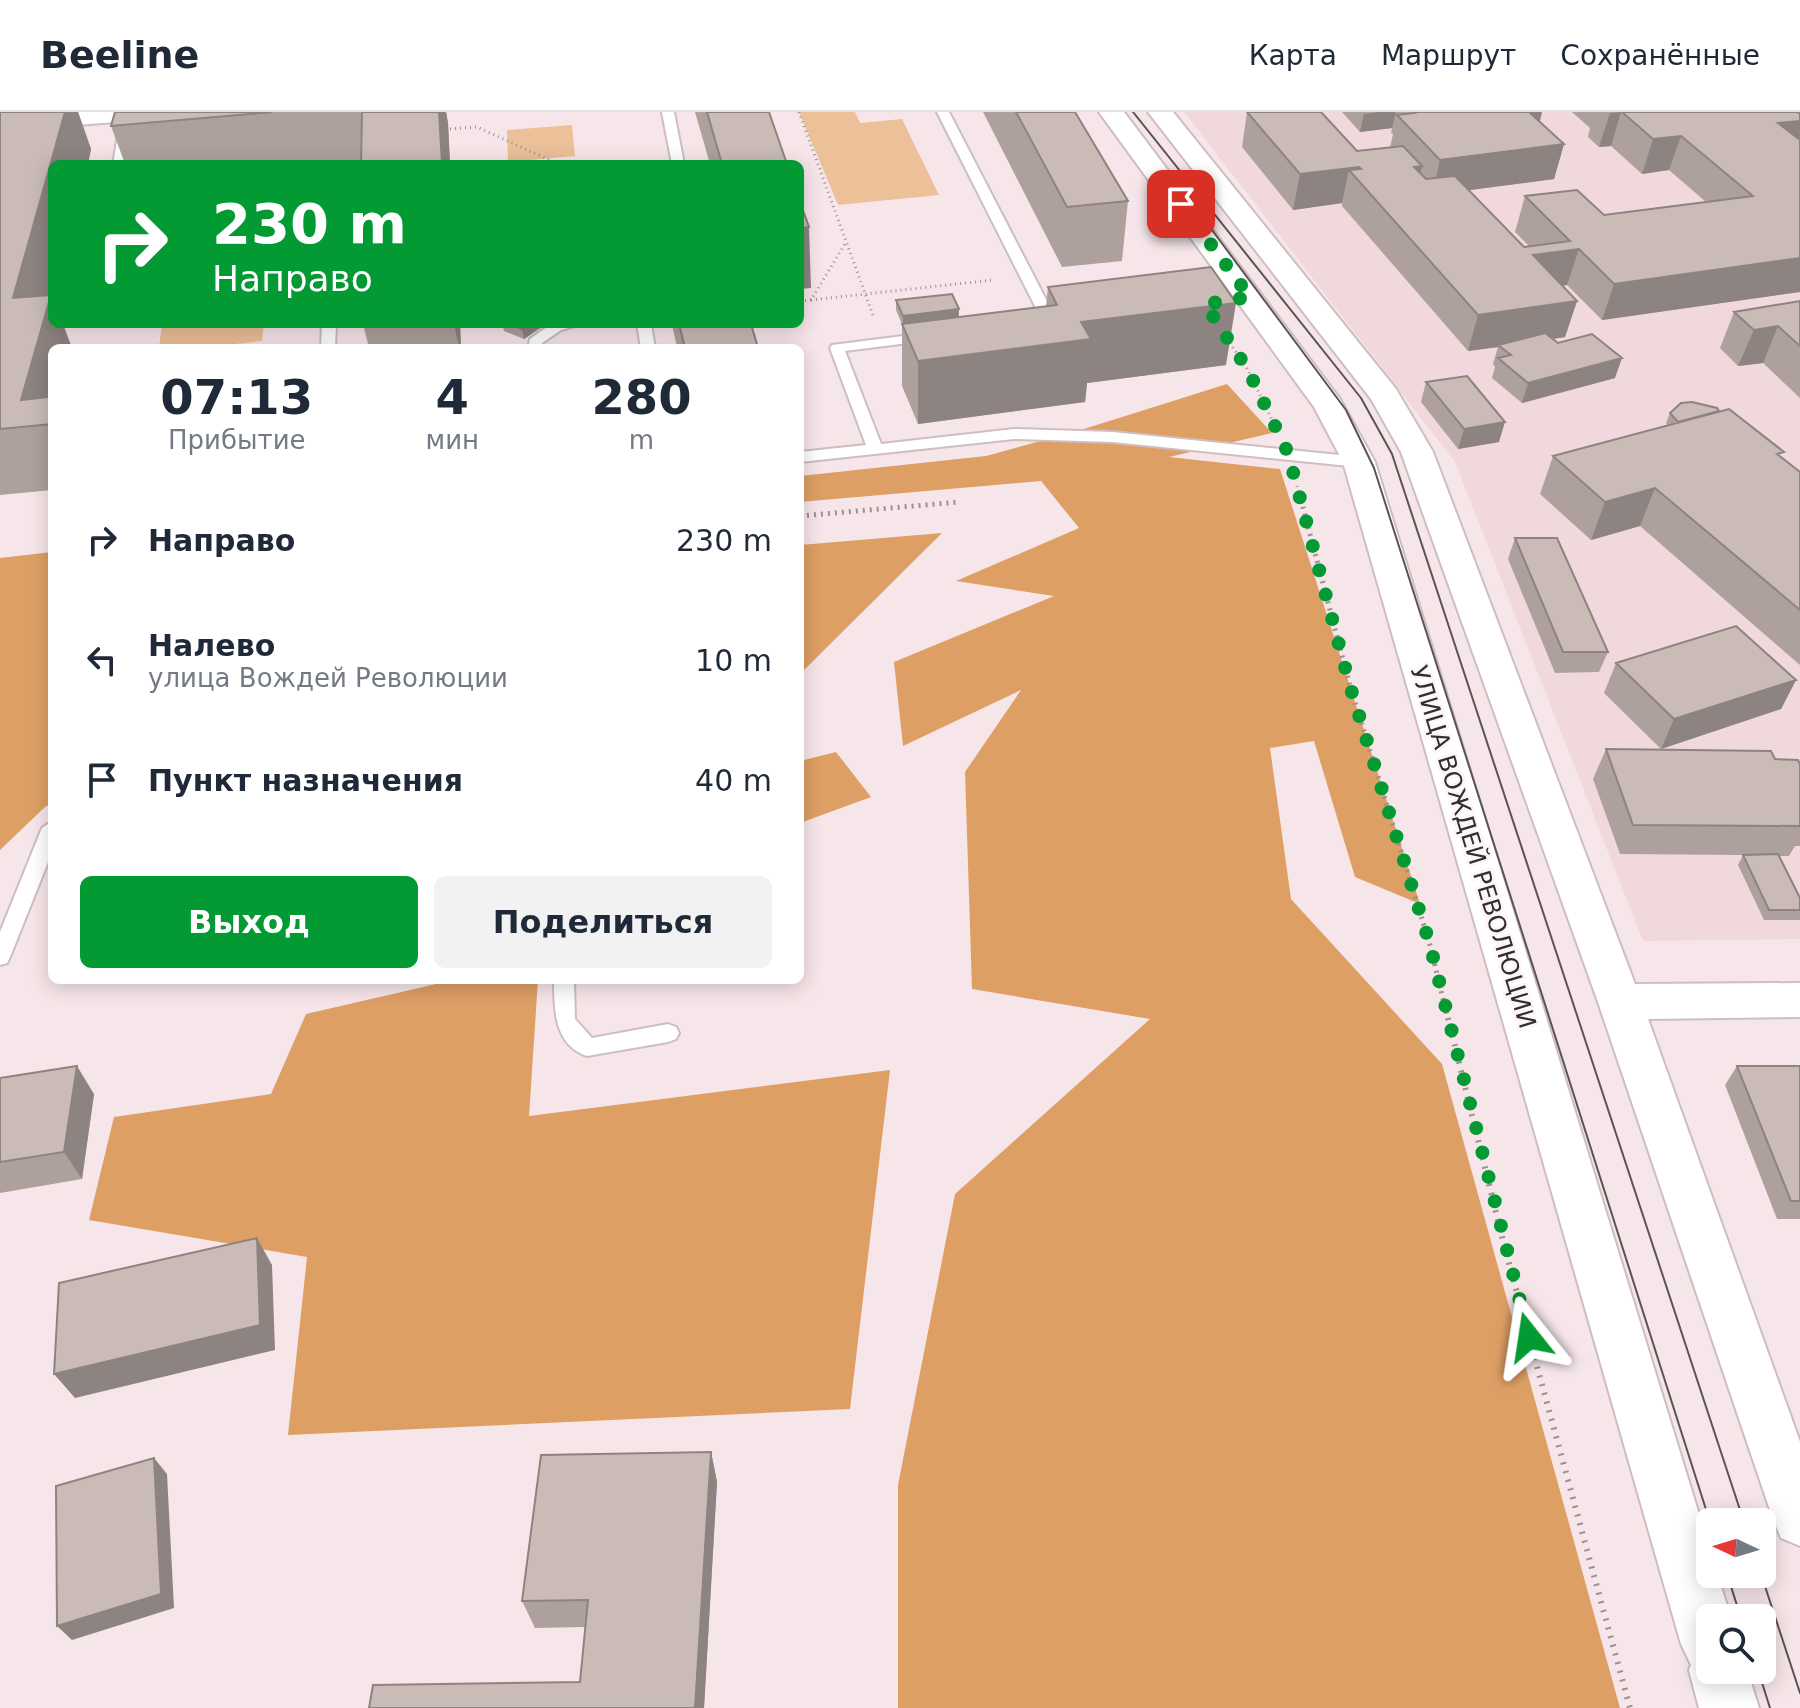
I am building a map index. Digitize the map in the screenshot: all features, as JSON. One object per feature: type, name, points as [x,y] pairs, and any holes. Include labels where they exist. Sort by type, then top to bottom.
[{"type":"street","points":[[0,123],[141,112]]},
{"type":"street","name":"УЛИЦА ВОЖДЕЙ РЕВОЛЮЦИИ","points":[[1111,112],[1329,406],[1359,462],[1698,1604]]},
{"type":"street","points":[[1160,112],[1385,396],[1417,452],[1620,1002],[1800,1519]]},
{"type":"street","points":[[1620,1002],[1800,1000]]},
{"type":"street","points":[[1722,1684],[1729,1708]]},
{"type":"lane","points":[[668,112],[677,160]]},
{"type":"lane","points":[[943,112],[1026,276],[1042,323],[1081,318]]},
{"type":"lane","points":[[120,160],[128,113]]},
{"type":"lane","points":[[1205,304],[1250,297]]},
{"type":"lane","points":[[535,344],[554,328]]},
{"type":"lane","points":[[875,449],[837,348],[944,335]]},
{"type":"lane","points":[[804,457],[1014,434],[1113,437],[1359,462]]},
{"type":"lane","points":[[0,957],[48,838]]},
{"type":"lane","points":[[564,984],[565,1022],[587,1047],[668,1033]]},
{"type":"path","points":[[799,112],[883,342]]},
{"type":"path","points":[[450,129],[477,127],[549,160]]},
{"type":"path","points":[[811,300],[846,242]]},
{"type":"path","points":[[804,301],[1026,276]]},
{"type":"path","points":[[1205,304],[1248,370],[1288,453],[1350,686],[1430,945],[1508,1260],[1630,1708]]},
{"type":"path","points":[[804,516],[959,502]]},
{"type":"shaded area","points":[[799,112],[855,112],[860,123],[902,119],[939,195],[838,205]]},
{"type":"shaded area","points":[[1184,112],[1800,112],[1800,939],[1643,941],[1455,462]]},
{"type":"shaded area","points":[[572,125],[575,156],[508,160],[507,130]]},
{"type":"shaded area","points":[[162,328],[264,328],[262,341],[160,344]]},
{"type":"shaded area","points":[[1227,384],[1272,433],[1169,457],[1280,469],[1420,904],[1355,877],[1314,741],[1270,748],[1291,899],[1442,1064],[1620,1708],[898,1708],[898,1485],[955,1194],[1150,1019],[972,989],[965,772],[1021,690],[903,746],[894,662],[1054,596],[956,581],[1079,528],[1041,481],[804,502],[804,476],[986,456]]},
{"type":"shaded area","points":[[942,533],[804,670],[804,545]]},
{"type":"shaded area","points":[[48,552],[48,806],[0,850],[0,558]]},
{"type":"shaded area","points":[[836,752],[871,797],[804,822],[804,760]]},
{"type":"shaded area","points":[[436,984],[538,984],[529,1116],[890,1070],[850,1409],[288,1435],[307,1257],[89,1220],[114,1117],[271,1094],[306,1014]]},
{"type":"building","points":[[0,112],[65,112],[52,160],[48,160],[48,173],[13,298],[48,295],[48,306],[21,400],[47,397],[48,394],[48,424],[0,429]]},
{"type":"building","points":[[115,112],[272,112],[111,126]]},
{"type":"building","points":[[362,112],[439,112],[442,160],[361,160]]},
{"type":"building","points":[[707,112],[769,112],[786,160],[721,160]]},
{"type":"building","points":[[1016,112],[1075,112],[1128,201],[1067,207]]},
{"type":"building","points":[[1247,112],[1321,112],[1357,151],[1403,146],[1422,166],[1414,167],[1426,179],[1455,176],[1524,247],[1570,241],[1525,196],[1577,190],[1604,215],[1753,196],[1681,136],[1653,139],[1622,112],[1798,112],[1800,121],[1778,123],[1800,140],[1800,258],[1614,284],[1579,249],[1533,255],[1577,301],[1478,315],[1349,170],[1361,169],[1359,167],[1300,174]]},
{"type":"building","points":[[1412,112],[1529,112],[1564,144],[1440,160],[1397,115]]},
{"type":"building","points":[[1211,267],[1236,303],[1081,322],[1091,339],[918,361],[902,324],[1057,305],[1048,287]]},
{"type":"building","points":[[952,294],[959,309],[903,316],[896,300]]},
{"type":"building","points":[[1800,301],[1800,346],[1778,326],[1754,330],[1734,312]]},
{"type":"building","points":[[680,328],[752,328],[757,344],[684,344]]},
{"type":"building","points":[[1545,333],[1558,343],[1592,334],[1622,358],[1528,383],[1498,358],[1511,355],[1498,345]]},
{"type":"building","points":[[1467,376],[1505,422],[1464,429],[1426,382]]},
{"type":"building","points":[[1692,402],[1719,411],[1678,422],[1670,413],[1681,403]]},
{"type":"building","points":[[1729,409],[1784,452],[1777,454],[1800,472],[1800,610],[1655,488],[1605,502],[1553,456]]},
{"type":"building","points":[[1515,538],[1557,538],[1608,652],[1563,652]]},
{"type":"building","points":[[1736,626],[1796,680],[1674,719],[1616,663]]},
{"type":"building","points":[[1606,749],[1771,751],[1775,759],[1798,760],[1800,826],[1633,825]]},
{"type":"building","points":[[1778,854],[1800,898],[1800,910],[1769,910],[1743,855]]},
{"type":"building","points":[[77,1066],[64,1152],[0,1162],[0,1078]]},
{"type":"building","points":[[1737,1066],[1800,1066],[1800,1201],[1791,1201]]},
{"type":"building","points":[[257,1238],[260,1325],[54,1374],[59,1283]]},
{"type":"building","points":[[711,1452],[695,1708],[369,1708],[373,1685],[580,1682],[588,1600],[522,1601],[541,1455]]},
{"type":"building","points":[[154,1458],[161,1594],[57,1626],[56,1486]]},
{"type":"tram line","points":[[1133,112],[1361,398],[1392,454],[1739,1508]]},
{"type":"tram line","points":[[1209,226],[1346,410],[1374,468],[1706,1508]]},
{"type":"tram line","points":[[1731,1588],[1737,1604]]},
{"type":"tram line","points":[[1766,1588],[1800,1693]]},
{"type":"tram line","points":[[1762,1684],[1770,1708]]},
{"type":"route","points":[[1181,204],[1250,297],[1205,304],[1248,370],[1288,453],[1350,686],[1430,945],[1529,1337]]}]
